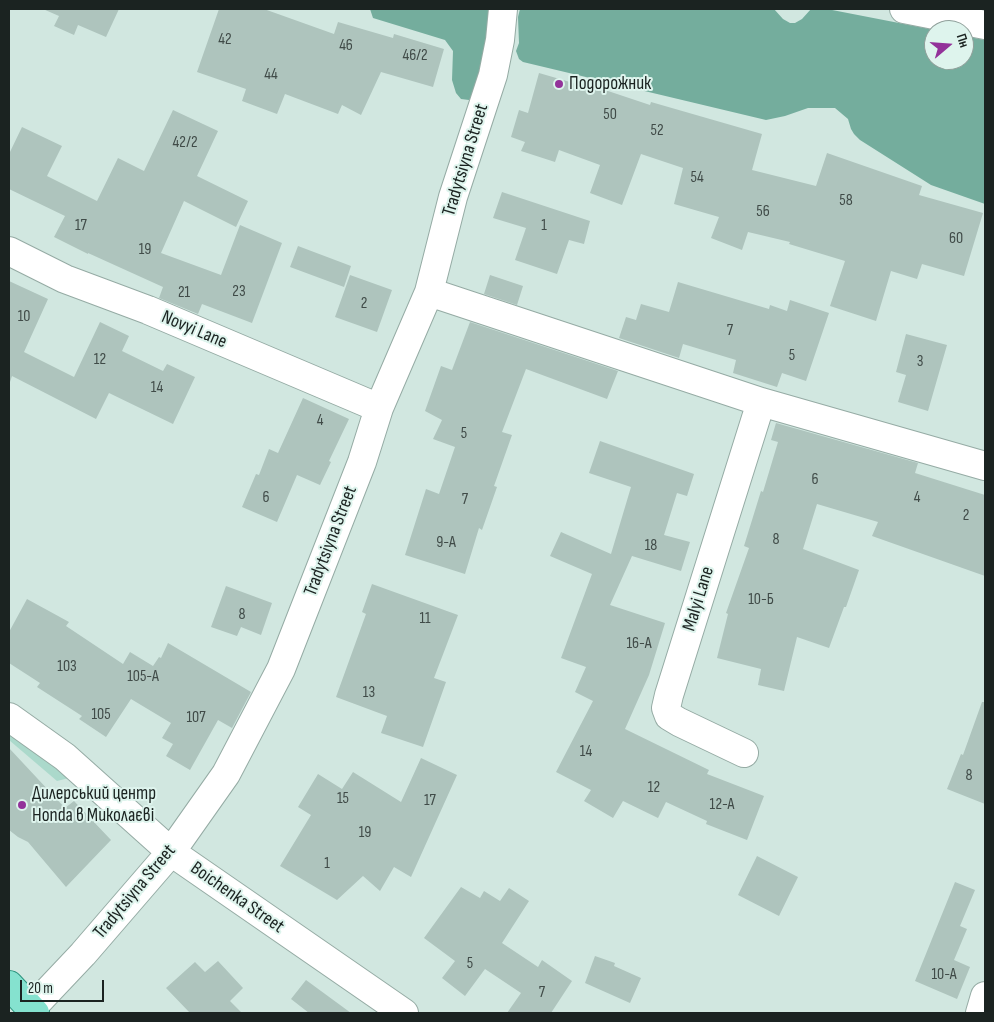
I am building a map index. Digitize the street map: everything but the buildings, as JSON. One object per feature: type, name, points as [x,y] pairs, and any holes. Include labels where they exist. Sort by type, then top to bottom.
[{"type":"main road","points":[[9,985],[33,1011]]},
{"type":"street","name":"Tradytsiyna Street","points":[[33,1011],[171,852],[226,774],[281,669],[362,462],[380,408],[429,292],[453,197],[493,75],[500,40],[503,9]]},
{"type":"street","points":[[904,9],[985,25]]},
{"type":"street","name":"Novyi Lane","points":[[9,251],[65,279],[148,310],[380,408]]},
{"type":"street","points":[[429,292],[761,402],[985,466]]},
{"type":"street","name":"Malyi Lane","points":[[744,753],[679,722],[669,716],[666,708],[761,402]]},
{"type":"street","name":"Boichenka Street","points":[[9,717],[66,757],[171,852],[404,1013]]},
{"type":"street","points":[[980,1013],[985,996]]},
{"type":"green space","points":[[370,9],[493,9],[489,42],[472,97],[469,100],[461,99],[456,93],[452,80],[453,51],[445,40],[373,18]]},
{"type":"green space","points":[[520,9],[774,9],[783,19],[790,23],[795,23],[802,19],[811,9],[827,9],[924,28],[924,70],[974,70],[974,38],[985,40],[985,204],[931,185],[860,140],[851,129],[848,119],[835,108],[808,108],[766,120],[523,62],[519,59],[516,51],[519,43],[518,17]]},
{"type":"green space","points":[[9,723],[69,778],[57,781],[9,740]]},
{"type":"place","name":"Подорожник","points":[[559,84]]},
{"type":"place","name":"Дилерський центр Honda в Миколаєві","points":[[22,805]]}]
